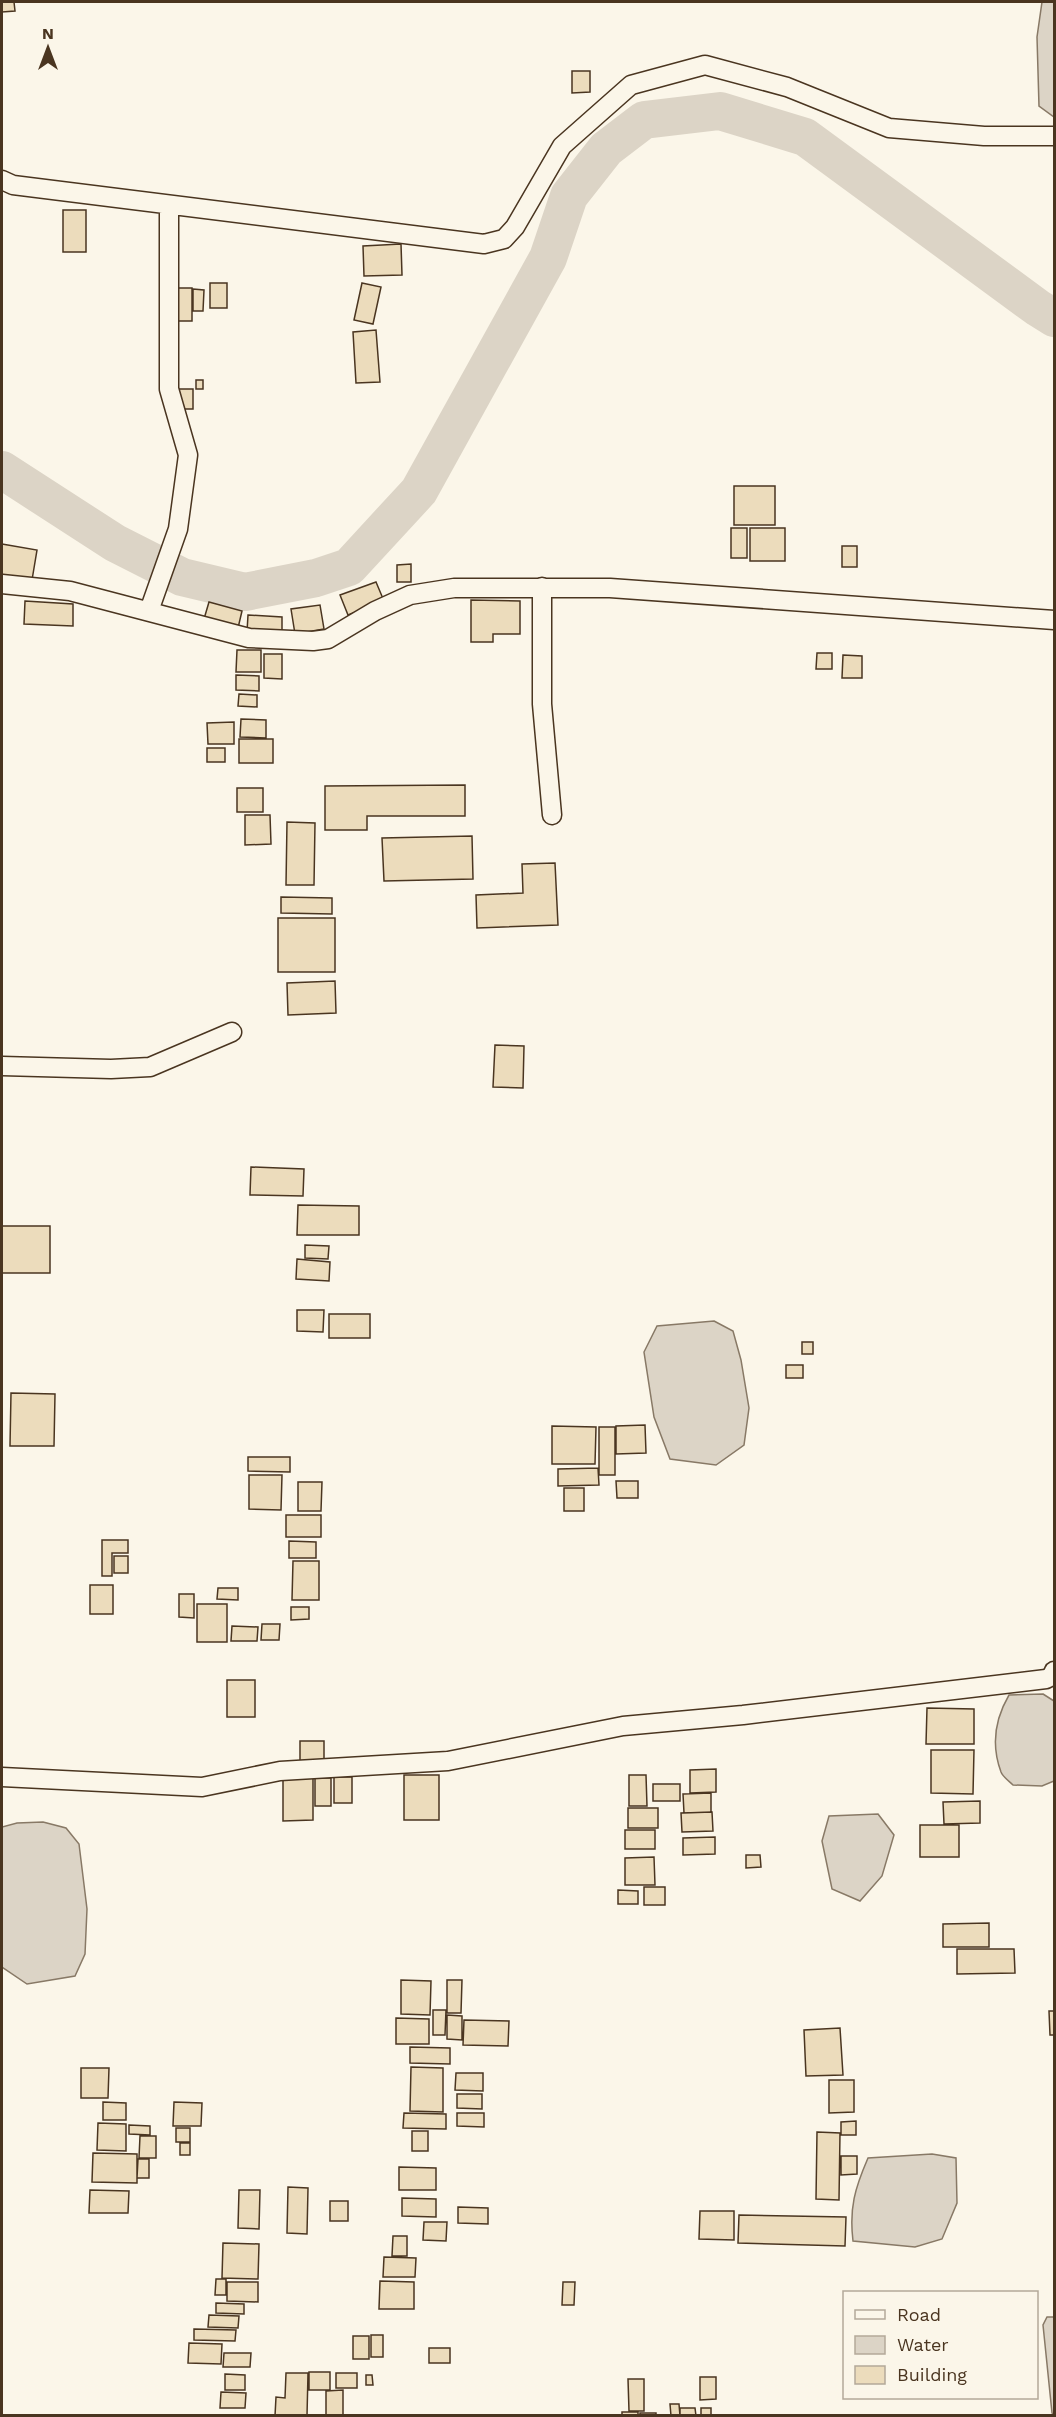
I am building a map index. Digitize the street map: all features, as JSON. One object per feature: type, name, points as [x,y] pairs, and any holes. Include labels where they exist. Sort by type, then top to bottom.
[{"type":"street","points":[[2,180],[13,185],[169,206],[484,244],[504,239],[515,227],[562,146],[631,85],[705,65],[787,87],[889,128],[984,136],[1054,136]]},
{"type":"street","points":[[151,606],[178,529],[188,455],[170,389],[169,206]]},
{"type":"street","points":[[2,584],[70,591],[151,606],[249,638],[313,641],[328,639],[375,611],[410,595],[454,588],[621,588],[1054,620]]},
{"type":"street","points":[[542,587],[542,704],[552,815]]},
{"type":"street","points":[[2,1066],[111,1069],[150,1067],[232,1032]]},
{"type":"street","points":[[2,1777],[202,1787],[280,1771],[448,1761],[623,1726],[743,1715],[1046,1679],[1052,1676],[1054,1671]]},
{"type":"water","points":[[1042,2],[1054,2],[1054,117],[1039,106],[1037,37]]},
{"type":"water","points":[[714,1321],[733,1331],[741,1360],[749,1408],[744,1445],[716,1465],[670,1459],[654,1417],[644,1352],[657,1326]]},
{"type":"water","points":[[1043,1694],[1054,1701],[1054,1781],[1042,1786],[1013,1785],[1002,1774],[996,1752],[996,1732],[1000,1713],[1009,1695]]},
{"type":"water","points":[[878,1814],[894,1835],[882,1876],[860,1901],[832,1889],[822,1841],[829,1816]]},
{"type":"water","points":[[43,1822],[66,1828],[79,1844],[87,1909],[85,1954],[75,1976],[27,1984],[2,1967],[2,1827],[17,1823]]},
{"type":"water","points":[[932,2154],[956,2158],[957,2203],[942,2239],[915,2247],[853,2241],[854,2198],[868,2158]]},
{"type":"water","points":[[1047,2317],[1054,2317],[1054,2415],[1043,2325]]},
{"type":"building","points":[[2,2],[14,2],[15,11],[2,12]]},
{"type":"building","points":[[572,71],[590,71],[590,92],[572,93]]},
{"type":"building","points":[[63,210],[86,210],[86,252],[63,252]]},
{"type":"building","points":[[401,244],[402,275],[364,276],[363,246]]},
{"type":"building","points":[[210,283],[227,283],[227,308],[210,308]]},
{"type":"building","points":[[362,283],[381,287],[373,324],[354,320]]},
{"type":"building","points":[[177,288],[192,288],[192,321],[177,321]]},
{"type":"building","points":[[193,289],[204,290],[203,311],[193,311]]},
{"type":"building","points":[[376,330],[380,382],[356,383],[353,332]]},
{"type":"building","points":[[196,380],[203,380],[203,389],[196,389]]},
{"type":"building","points":[[176,389],[193,389],[193,409],[176,409]]},
{"type":"building","points":[[734,486],[775,486],[775,525],[734,525]]},
{"type":"building","points":[[731,528],[747,528],[747,558],[731,558]]},
{"type":"building","points":[[750,528],[785,528],[785,561],[750,561]]},
{"type":"building","points":[[2,544],[37,550],[32,580],[2,575]]},
{"type":"building","points":[[842,546],[857,546],[857,567],[842,567]]},
{"type":"building","points":[[411,564],[411,582],[397,582],[397,565]]},
{"type":"building","points":[[376,582],[384,601],[348,615],[340,595]]},
{"type":"building","points":[[471,600],[520,601],[520,634],[493,634],[493,642],[471,642]]},
{"type":"building","points":[[25,601],[73,604],[73,626],[24,624]]},
{"type":"building","points":[[209,602],[242,611],[238,628],[204,619]]},
{"type":"building","points":[[320,605],[324,629],[295,634],[291,609]]},
{"type":"building","points":[[248,615],[282,617],[282,634],[247,632]]},
{"type":"building","points":[[237,650],[261,650],[261,672],[236,672]]},
{"type":"building","points":[[817,653],[832,653],[832,669],[816,669]]},
{"type":"building","points":[[264,654],[282,654],[282,679],[264,678]]},
{"type":"building","points":[[843,655],[862,656],[862,678],[842,678]]},
{"type":"building","points":[[236,675],[259,676],[259,691],[236,690]]},
{"type":"building","points":[[239,694],[257,695],[257,707],[238,706]]},
{"type":"building","points":[[241,719],[266,720],[266,738],[240,737]]},
{"type":"building","points":[[234,722],[234,744],[208,744],[207,723]]},
{"type":"building","points":[[239,739],[273,739],[273,763],[239,763]]},
{"type":"building","points":[[207,748],[225,748],[225,762],[207,762]]},
{"type":"building","points":[[465,785],[465,816],[367,816],[367,830],[325,830],[325,786]]},
{"type":"building","points":[[237,788],[263,788],[263,812],[237,812]]},
{"type":"building","points":[[245,815],[270,815],[271,844],[245,845]]},
{"type":"building","points":[[287,822],[315,823],[314,885],[286,885]]},
{"type":"building","points":[[472,836],[473,879],[384,881],[382,838]]},
{"type":"building","points":[[555,863],[558,925],[477,928],[476,895],[523,893],[522,864]]},
{"type":"building","points":[[281,897],[332,898],[332,914],[281,913]]},
{"type":"building","points":[[278,918],[335,918],[335,972],[278,972]]},
{"type":"building","points":[[335,981],[336,1013],[288,1015],[287,983]]},
{"type":"building","points":[[495,1045],[524,1046],[523,1088],[493,1087]]},
{"type":"building","points":[[251,1167],[304,1169],[303,1196],[250,1195]]},
{"type":"building","points":[[298,1205],[359,1206],[359,1235],[297,1235]]},
{"type":"building","points":[[2,1226],[50,1226],[50,1273],[2,1273]]},
{"type":"building","points":[[305,1245],[329,1246],[328,1259],[305,1258]]},
{"type":"building","points":[[297,1259],[330,1262],[329,1281],[296,1279]]},
{"type":"building","points":[[297,1310],[324,1310],[323,1332],[297,1331]]},
{"type":"building","points":[[329,1314],[370,1314],[370,1338],[329,1338]]},
{"type":"building","points":[[802,1342],[813,1342],[813,1354],[802,1354]]},
{"type":"building","points":[[786,1365],[803,1365],[803,1378],[786,1378]]},
{"type":"building","points":[[11,1393],[55,1394],[54,1446],[10,1446]]},
{"type":"building","points":[[645,1425],[646,1453],[616,1454],[616,1426]]},
{"type":"building","points":[[552,1426],[596,1427],[595,1464],[552,1464]]},
{"type":"building","points":[[599,1427],[615,1427],[615,1475],[599,1475]]},
{"type":"building","points":[[248,1457],[290,1457],[290,1472],[248,1471]]},
{"type":"building","points":[[598,1468],[599,1485],[558,1486],[558,1469]]},
{"type":"building","points":[[249,1475],[282,1475],[281,1510],[249,1509]]},
{"type":"building","points":[[616,1481],[638,1481],[638,1498],[617,1498]]},
{"type":"building","points":[[298,1482],[322,1482],[321,1511],[298,1511]]},
{"type":"building","points":[[564,1488],[584,1488],[584,1511],[564,1511]]},
{"type":"building","points":[[286,1515],[321,1515],[321,1537],[286,1537]]},
{"type":"building","points":[[102,1540],[128,1540],[128,1553],[112,1553],[112,1576],[102,1576]]},
{"type":"building","points":[[289,1541],[316,1542],[316,1558],[289,1558]]},
{"type":"building","points":[[114,1556],[128,1556],[128,1573],[114,1573]]},
{"type":"building","points":[[293,1561],[319,1561],[319,1600],[292,1600]]},
{"type":"building","points":[[90,1585],[113,1585],[113,1614],[90,1614]]},
{"type":"building","points":[[218,1588],[238,1588],[238,1600],[217,1599]]},
{"type":"building","points":[[179,1594],[194,1594],[194,1618],[179,1617]]},
{"type":"building","points":[[197,1604],[227,1604],[227,1642],[197,1642]]},
{"type":"building","points":[[291,1607],[309,1607],[309,1619],[291,1620]]},
{"type":"building","points":[[262,1624],[280,1624],[279,1640],[261,1640]]},
{"type":"building","points":[[232,1626],[258,1627],[257,1641],[231,1641]]},
{"type":"building","points":[[227,1680],[255,1680],[255,1717],[227,1717]]},
{"type":"building","points":[[927,1708],[974,1709],[974,1744],[926,1744]]},
{"type":"building","points":[[300,1741],[324,1741],[324,1767],[300,1767]]},
{"type":"building","points":[[931,1750],[974,1750],[973,1794],[931,1793]]},
{"type":"building","points":[[716,1769],[716,1792],[690,1793],[690,1770]]},
{"type":"building","points":[[283,1774],[313,1774],[313,1820],[283,1821]]},
{"type":"building","points":[[404,1775],[439,1775],[439,1820],[404,1820]]},
{"type":"building","points":[[629,1775],[646,1775],[647,1806],[629,1806]]},
{"type":"building","points":[[334,1777],[352,1777],[352,1803],[334,1803]]},
{"type":"building","points":[[315,1778],[331,1778],[331,1806],[315,1806]]},
{"type":"building","points":[[653,1784],[680,1784],[680,1801],[653,1801]]},
{"type":"building","points":[[711,1793],[711,1812],[684,1813],[683,1794]]},
{"type":"building","points":[[980,1801],[980,1823],[944,1824],[943,1802]]},
{"type":"building","points":[[628,1808],[658,1808],[658,1828],[628,1828]]},
{"type":"building","points":[[712,1812],[713,1831],[682,1832],[681,1813]]},
{"type":"building","points":[[920,1825],[959,1825],[959,1857],[920,1857]]},
{"type":"building","points":[[625,1830],[655,1830],[655,1849],[625,1849]]},
{"type":"building","points":[[715,1837],[715,1854],[683,1855],[683,1838]]},
{"type":"building","points":[[746,1855],[760,1855],[761,1867],[746,1868]]},
{"type":"building","points":[[654,1857],[655,1885],[625,1885],[625,1858]]},
{"type":"building","points":[[644,1887],[665,1887],[665,1905],[644,1905]]},
{"type":"building","points":[[618,1890],[638,1891],[638,1904],[618,1904]]},
{"type":"building","points":[[989,1923],[989,1947],[943,1947],[943,1924]]},
{"type":"building","points":[[957,1949],[1014,1949],[1015,1973],[957,1974]]},
{"type":"building","points":[[401,1980],[431,1981],[430,2015],[401,2014]]},
{"type":"building","points":[[447,1980],[462,1980],[461,2013],[447,2013]]},
{"type":"building","points":[[433,2010],[446,2010],[445,2035],[433,2035]]},
{"type":"building","points":[[1049,2011],[1054,2011],[1054,2035],[1050,2035]]},
{"type":"building","points":[[447,2015],[462,2016],[462,2040],[447,2039]]},
{"type":"building","points":[[396,2018],[429,2019],[429,2044],[396,2044]]},
{"type":"building","points":[[464,2020],[509,2021],[508,2046],[463,2045]]},
{"type":"building","points":[[840,2028],[843,2075],[806,2076],[804,2030]]},
{"type":"building","points":[[410,2047],[450,2048],[450,2064],[410,2063]]},
{"type":"building","points":[[411,2067],[443,2068],[443,2112],[410,2111]]},
{"type":"building","points":[[81,2068],[109,2068],[108,2098],[81,2098]]},
{"type":"building","points":[[456,2073],[483,2073],[483,2091],[455,2090]]},
{"type":"building","points":[[829,2080],[854,2080],[854,2112],[829,2113]]},
{"type":"building","points":[[457,2094],[482,2094],[482,2109],[457,2108]]},
{"type":"building","points":[[103,2102],[126,2103],[126,2120],[103,2120]]},
{"type":"building","points":[[174,2102],[202,2103],[201,2126],[173,2126]]},
{"type":"building","points":[[404,2113],[446,2114],[446,2129],[403,2128]]},
{"type":"building","points":[[457,2113],[484,2113],[484,2127],[457,2126]]},
{"type":"building","points":[[856,2121],[856,2135],[841,2135],[841,2122]]},
{"type":"building","points":[[98,2123],[126,2124],[126,2151],[97,2150]]},
{"type":"building","points":[[129,2125],[150,2126],[150,2135],[129,2134]]},
{"type":"building","points":[[176,2128],[190,2128],[190,2142],[176,2142]]},
{"type":"building","points":[[412,2131],[428,2131],[428,2151],[412,2151]]},
{"type":"building","points":[[817,2132],[840,2133],[839,2200],[816,2199]]},
{"type":"building","points":[[140,2136],[156,2136],[156,2158],[139,2158]]},
{"type":"building","points":[[180,2143],[190,2143],[190,2155],[180,2155]]},
{"type":"building","points":[[93,2153],[137,2154],[137,2183],[92,2182]]},
{"type":"building","points":[[841,2156],[857,2156],[857,2174],[841,2175]]},
{"type":"building","points":[[138,2159],[149,2159],[149,2178],[137,2178]]},
{"type":"building","points":[[399,2167],[436,2168],[436,2190],[399,2190]]},
{"type":"building","points":[[288,2187],[308,2188],[307,2234],[287,2233]]},
{"type":"building","points":[[90,2190],[129,2191],[128,2213],[89,2213]]},
{"type":"building","points":[[239,2190],[260,2190],[259,2229],[238,2228]]},
{"type":"building","points":[[402,2198],[436,2199],[436,2217],[402,2216]]},
{"type":"building","points":[[330,2201],[348,2201],[348,2221],[330,2221]]},
{"type":"building","points":[[458,2207],[488,2208],[488,2224],[458,2223]]},
{"type":"building","points":[[700,2211],[734,2211],[734,2240],[699,2239]]},
{"type":"building","points":[[739,2215],[846,2217],[845,2246],[738,2243]]},
{"type":"building","points":[[424,2222],[447,2222],[446,2241],[423,2240]]},
{"type":"building","points":[[393,2236],[407,2236],[407,2256],[392,2256]]},
{"type":"building","points":[[223,2243],[259,2244],[258,2279],[222,2278]]},
{"type":"building","points":[[384,2257],[416,2258],[415,2277],[383,2277]]},
{"type":"building","points":[[216,2279],[226,2279],[226,2295],[215,2295]]},
{"type":"building","points":[[380,2281],[414,2282],[414,2309],[379,2309]]},
{"type":"building","points":[[227,2282],[258,2282],[258,2302],[227,2301]]},
{"type":"building","points":[[563,2282],[575,2282],[574,2305],[562,2305]]},
{"type":"building","points":[[216,2303],[244,2304],[244,2314],[216,2313]]},
{"type":"building","points":[[209,2315],[239,2316],[238,2328],[208,2327]]},
{"type":"building","points":[[194,2329],[236,2330],[235,2341],[194,2340]]},
{"type":"building","points":[[371,2335],[383,2335],[383,2357],[371,2357]]},
{"type":"building","points":[[353,2336],[369,2336],[369,2359],[353,2359]]},
{"type":"building","points":[[189,2343],[222,2344],[221,2364],[188,2363]]},
{"type":"building","points":[[429,2348],[450,2348],[450,2363],[429,2363]]},
{"type":"building","points":[[224,2353],[251,2353],[250,2367],[223,2367]]},
{"type":"building","points":[[309,2372],[330,2372],[330,2390],[309,2390]]},
{"type":"building","points":[[286,2373],[308,2373],[307,2416],[275,2416],[276,2397],[285,2398]]},
{"type":"building","points":[[336,2373],[357,2373],[357,2388],[336,2388]]},
{"type":"building","points":[[225,2374],[245,2375],[245,2390],[225,2390]]},
{"type":"building","points":[[366,2375],[372,2375],[373,2385],[366,2385]]},
{"type":"building","points":[[700,2377],[716,2377],[716,2399],[700,2400]]},
{"type":"building","points":[[628,2379],[644,2379],[644,2411],[629,2411]]},
{"type":"building","points":[[343,2390],[343,2416],[326,2416],[326,2391]]},
{"type":"building","points":[[221,2392],[246,2393],[245,2408],[220,2408]]},
{"type":"building","points":[[670,2404],[679,2404],[680,2416],[671,2416]]},
{"type":"building","points":[[680,2408],[695,2408],[696,2416],[680,2416]]},
{"type":"building","points":[[701,2408],[711,2408],[711,2416],[701,2416]]},
{"type":"building","points":[[622,2412],[638,2412],[638,2416],[622,2416]]},
{"type":"building","points":[[640,2413],[656,2413],[656,2416],[640,2416]]},
{"type":"waterway","points":[[2,470],[115,543],[182,577],[245,592],[316,578],[349,567],[419,491],[548,258],[569,196],[606,149],[644,120],[720,111],[805,137],[1054,318]]}]
